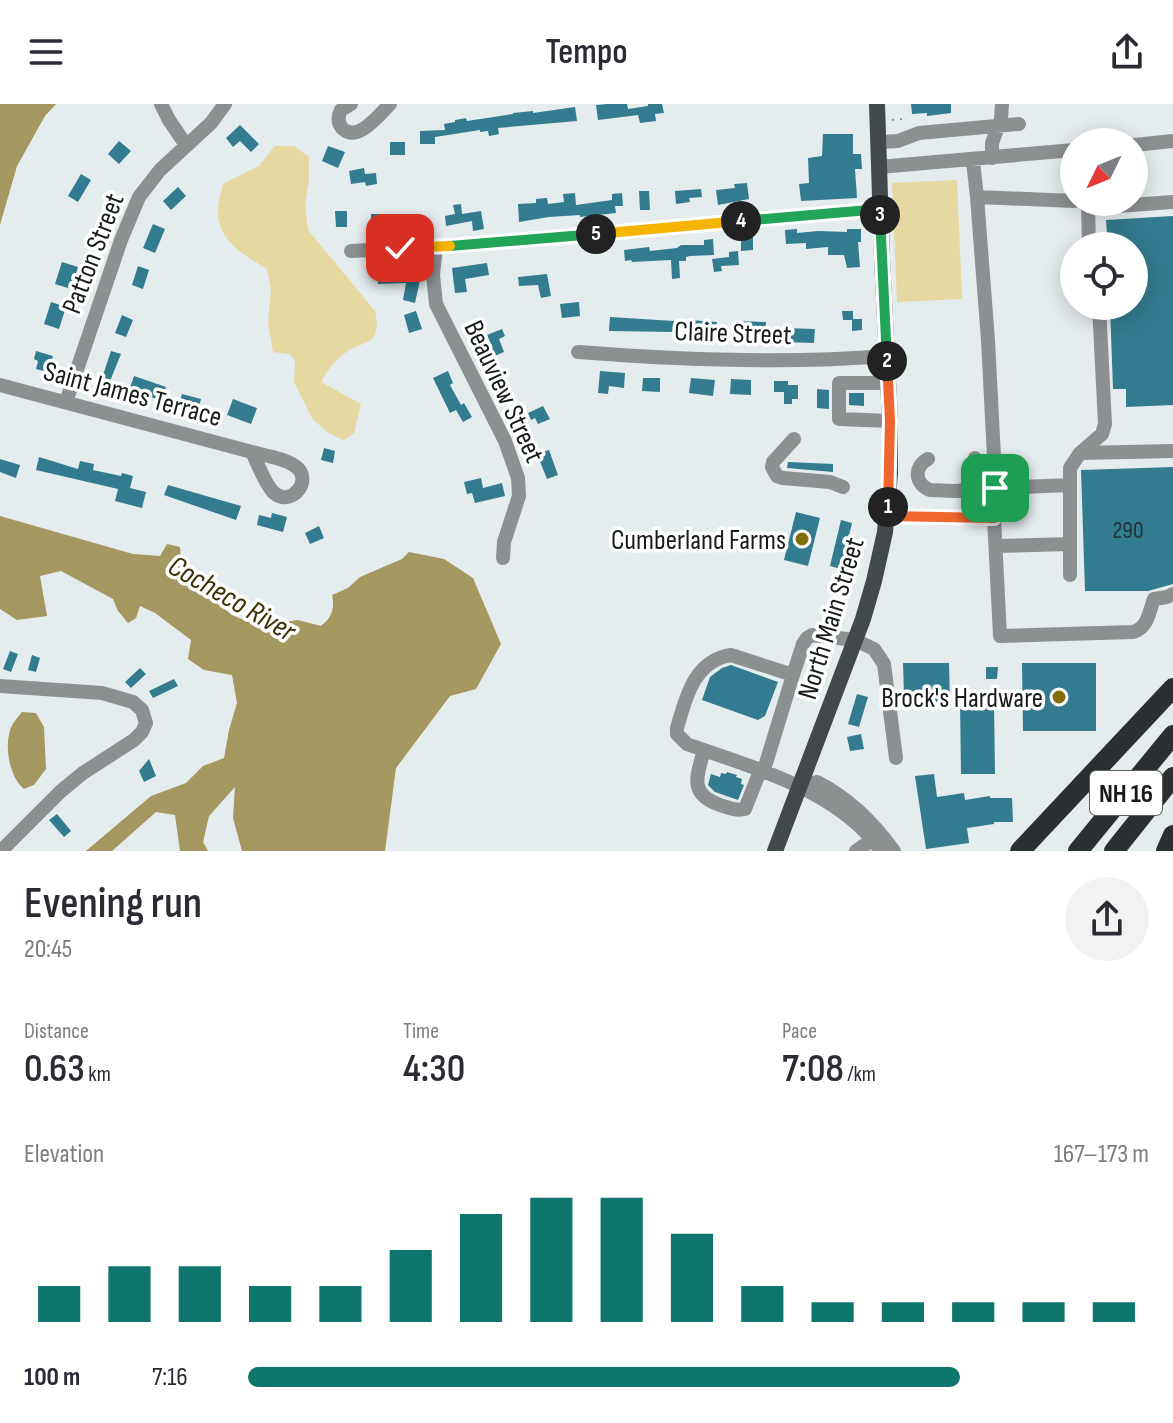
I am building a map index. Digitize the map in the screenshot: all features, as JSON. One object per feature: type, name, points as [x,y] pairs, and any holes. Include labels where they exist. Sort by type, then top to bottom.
[{"type":"highway","points":[[1020,851],[1173,688]]},
{"type":"highway","name":"NH 16","points":[[1078,851],[1173,735]]},
{"type":"highway","name":"NH 16","points":[[1114,851],[1173,777]]},
{"type":"highway","points":[[1166,851],[1173,835]]},
{"type":"main road","name":"North Main Street","points":[[775,851],[855,640],[874,581],[887,516],[890,421],[877,104]]},
{"type":"street","points":[[161,104],[186,145]]},
{"type":"street","name":"Patton Street","points":[[66,402],[139,197],[186,145],[219,115],[225,104]]},
{"type":"street","points":[[351,104],[341,110],[338,119],[345,131],[354,133],[363,129],[390,104]]},
{"type":"street","points":[[992,158],[992,143],[1003,110],[1002,104]]},
{"type":"street","points":[[879,142],[903,140],[919,133],[1019,124]]},
{"type":"street","points":[[1148,144],[1173,141]]},
{"type":"street","points":[[879,167],[1060,151]]},
{"type":"street","points":[[973,161],[988,340],[1000,636],[1140,630],[1145,625],[1154,599],[1173,594]]},
{"type":"street","points":[[977,197],[1060,200]]},
{"type":"street","points":[[1148,204],[1173,202]]},
{"type":"street","points":[[351,251],[880,209]]},
{"type":"street","name":"Beauview Street","points":[[436,246],[433,275],[436,304],[505,441],[518,478],[519,496],[504,542],[503,558]]},
{"type":"street","points":[[1070,575],[1070,468],[1080,453],[1102,434],[1105,424],[1100,320]]},
{"type":"street","name":"Claire Street","points":[[578,352],[777,360],[887,356]]},
{"type":"street","points":[[888,383],[839,383],[839,419],[890,421]]},
{"type":"street","name":"Saint James Terrace","points":[[0,385],[252,452]]},
{"type":"street","points":[[794,439],[773,462],[773,471],[777,476],[830,482],[843,487]]},
{"type":"street","points":[[1080,453],[1173,451]]},
{"type":"street","points":[[928,459],[920,465],[917,475],[924,488],[966,490],[975,479],[975,458]]},
{"type":"street","points":[[995,488],[1070,485]]},
{"type":"street","points":[[887,516],[994,518]]},
{"type":"street","points":[[996,546],[1070,544]]},
{"type":"street","points":[[704,750],[697,775],[698,789],[713,803],[742,811],[762,772],[803,644],[812,635],[819,635],[855,640],[874,649],[884,664],[896,758]]},
{"type":"street","points":[[793,675],[731,655],[706,665],[689,688],[677,734],[687,744],[801,787],[833,804],[877,845],[856,851]]},
{"type":"street","points":[[0,686],[81,690],[112,695],[133,702],[142,710],[146,723],[134,740],[61,791],[1,851]]},
{"type":"street","points":[[801,787],[817,782],[837,793],[868,819],[894,851]]},
{"type":"path","points":[[887,120],[902,119]]},
{"type":"shaded area","points":[[0,104],[56,104],[45,116],[17,166],[0,225]]},
{"type":"shaded area","points":[[275,146],[294,146],[309,157],[305,206],[308,230],[375,311],[377,323],[373,337],[338,359],[321,382],[361,404],[354,433],[343,440],[313,420],[294,382],[295,360],[290,354],[273,352],[268,323],[271,289],[267,269],[235,248],[220,225],[218,208],[223,184],[259,166]]},
{"type":"shaded area","points":[[957,180],[962,299],[897,302],[892,183]]},
{"type":"shaded area","points":[[0,516],[133,554],[160,556],[167,544],[180,547],[182,571],[232,615],[258,626],[298,620],[321,626],[332,612],[332,595],[348,588],[360,577],[402,559],[409,552],[444,559],[473,578],[501,644],[476,689],[450,696],[396,768],[385,851],[242,851],[233,818],[235,787],[209,816],[203,842],[208,851],[180,851],[175,815],[156,812],[112,851],[86,851],[151,796],[186,783],[203,766],[224,758],[237,703],[232,675],[204,670],[188,659],[191,640],[155,613],[140,606],[136,618],[128,623],[113,599],[61,571],[40,576],[47,616],[17,620],[0,609]]},
{"type":"shaded area","points":[[22,712],[36,713],[44,727],[46,769],[34,785],[24,789],[12,772],[8,749],[11,729]]},
{"type":"building","points":[[627,104],[628,109],[662,104],[664,113],[655,114],[656,121],[640,123],[638,115],[598,120],[596,105]]},
{"type":"building","points":[[911,104],[951,104],[951,113],[912,114]]},
{"type":"building","points":[[575,107],[577,121],[498,128],[499,134],[489,136],[488,131],[480,130],[435,137],[435,144],[420,144],[420,131],[445,130],[444,124],[455,120]]},
{"type":"building","points":[[240,125],[259,144],[251,152],[240,141],[233,147],[226,138]]},
{"type":"building","points":[[823,134],[853,134],[853,154],[861,154],[862,169],[855,169],[857,198],[801,201],[799,184],[809,183],[808,158],[822,156]]},
{"type":"building","points":[[119,141],[131,151],[119,164],[108,154]]},
{"type":"building","points":[[390,142],[405,142],[405,155],[390,155]]},
{"type":"building","points":[[328,146],[345,152],[338,168],[322,161]]},
{"type":"building","points":[[364,168],[365,174],[376,173],[377,184],[351,184],[349,171]]},
{"type":"building","points":[[81,174],[91,180],[78,202],[68,196]]},
{"type":"building","points":[[747,183],[749,199],[718,205],[716,190]]},
{"type":"building","points":[[178,187],[186,196],[171,210],[163,201]]},
{"type":"building","points":[[701,189],[702,197],[689,198],[690,202],[676,204],[675,191]]},
{"type":"building","points":[[639,191],[649,191],[650,210],[640,210]]},
{"type":"building","points":[[575,193],[576,205],[612,200],[612,194],[622,193],[623,206],[615,206],[616,213],[519,222],[518,204],[536,203],[536,199],[547,198],[548,204],[564,202],[563,194]]},
{"type":"building","points":[[461,204],[462,214],[481,211],[484,229],[473,231],[472,221],[446,226],[445,216],[455,214],[453,205]]},
{"type":"building","points":[[335,211],[347,211],[347,227],[336,227]]},
{"type":"building","points":[[371,214],[394,214],[394,227],[371,228]]},
{"type":"building","points":[[1173,216],[1173,405],[1126,407],[1126,389],[1113,389],[1111,320],[1148,320],[1148,232],[1107,232],[1106,220]]},
{"type":"building","points":[[153,224],[165,229],[155,253],[143,248]]},
{"type":"building","points":[[797,229],[797,233],[861,229],[861,242],[858,242],[860,267],[847,268],[844,255],[828,255],[828,247],[806,249],[806,243],[786,244],[785,230]]},
{"type":"building","points":[[741,237],[753,237],[753,250],[741,251]]},
{"type":"building","points":[[713,239],[714,255],[690,256],[686,257],[686,261],[679,261],[680,278],[672,279],[671,260],[625,261],[624,250],[649,247],[650,251],[681,245],[704,245],[704,240]]},
{"type":"building","points":[[738,251],[739,265],[721,266],[722,271],[714,272],[712,259],[729,257],[729,252]]},
{"type":"building","points":[[62,262],[78,267],[71,289],[55,284]]},
{"type":"building","points":[[487,263],[489,275],[465,279],[467,292],[455,293],[452,268]]},
{"type":"building","points":[[138,266],[149,270],[143,289],[132,285]]},
{"type":"building","points":[[398,271],[398,276],[420,280],[415,303],[403,300],[406,283],[378,284],[377,272]]},
{"type":"building","points":[[547,274],[551,296],[541,298],[538,285],[519,286],[518,277]]},
{"type":"building","points":[[51,302],[66,307],[59,329],[44,324]]},
{"type":"building","points":[[579,302],[580,316],[562,318],[560,304]]},
{"type":"building","points":[[416,311],[422,329],[409,333],[404,315]]},
{"type":"building","points":[[842,311],[853,311],[853,319],[862,319],[862,330],[852,331],[852,320],[843,320]]},
{"type":"building","points":[[122,315],[133,320],[126,337],[115,333]]},
{"type":"building","points":[[610,317],[674,321],[673,332],[609,331]]},
{"type":"building","points":[[690,320],[717,322],[716,335],[689,333]]},
{"type":"building","points":[[737,321],[766,322],[765,337],[736,336]]},
{"type":"building","points":[[783,328],[815,329],[814,343],[782,342]]},
{"type":"building","points":[[502,329],[505,336],[499,339],[504,352],[492,357],[487,335]]},
{"type":"building","points":[[36,351],[53,356],[48,372],[36,369]]},
{"type":"building","points":[[111,351],[121,354],[110,381],[102,378]]},
{"type":"building","points":[[448,371],[453,383],[450,385],[472,417],[463,422],[456,410],[450,413],[433,378]]},
{"type":"building","points":[[600,371],[625,373],[624,388],[609,386],[608,394],[598,393]]},
{"type":"building","points":[[134,376],[166,387],[161,401],[130,388]]},
{"type":"building","points":[[643,378],[660,378],[660,392],[642,391]]},
{"type":"building","points":[[691,378],[715,380],[713,396],[689,393]]},
{"type":"building","points":[[731,379],[751,380],[751,395],[730,394]]},
{"type":"building","points":[[774,381],[798,385],[798,399],[792,399],[792,404],[784,404],[784,392],[774,392]]},
{"type":"building","points":[[817,389],[829,390],[829,409],[817,408]]},
{"type":"building","points":[[849,393],[864,393],[864,406],[849,405]]},
{"type":"building","points":[[182,394],[201,399],[198,410],[179,405]]},
{"type":"building","points":[[233,399],[257,408],[251,424],[227,415]]},
{"type":"building","points":[[543,406],[550,419],[538,424],[535,418],[531,420],[528,413]]},
{"type":"building","points":[[324,448],[335,451],[333,463],[321,460]]},
{"type":"building","points":[[549,450],[558,475],[547,479],[537,454]]},
{"type":"building","points":[[39,457],[78,469],[80,461],[94,464],[93,470],[133,476],[130,488],[146,492],[142,508],[115,501],[118,489],[36,470]]},
{"type":"building","points":[[0,459],[20,465],[16,478],[0,472]]},
{"type":"building","points":[[788,462],[833,464],[833,472],[787,468]]},
{"type":"building","points":[[1173,467],[1173,584],[1148,591],[1085,591],[1081,470]]},
{"type":"building","points":[[481,478],[483,488],[502,483],[505,496],[475,503],[472,493],[467,494],[464,482]]},
{"type":"building","points":[[168,485],[241,506],[236,520],[164,495]]},
{"type":"building","name":"Cumberland Farms","points":[[796,512],[820,518],[808,566],[784,560]]},
{"type":"building","points":[[272,513],[287,517],[283,532],[257,525],[259,515],[271,518]]},
{"type":"building","points":[[841,520],[852,523],[841,569],[830,566]]},
{"type":"building","points":[[319,526],[324,538],[310,544],[305,533]]},
{"type":"building","points":[[10,651],[18,654],[11,672],[3,669]]},
{"type":"building","points":[[32,655],[40,658],[36,672],[28,670]]},
{"type":"building","points":[[903,663],[949,663],[950,702],[915,703],[914,695],[904,695]]},
{"type":"building","name":"Brock's Hardware","points":[[1022,663],[1096,663],[1096,731],[1023,731]]},
{"type":"building","points":[[731,665],[778,682],[765,716],[758,720],[702,700],[710,677]]},
{"type":"building","points":[[986,667],[998,667],[997,679],[986,679]]},
{"type":"building","points":[[140,668],[146,674],[131,688],[125,682]]},
{"type":"building","points":[[174,679],[178,686],[153,698],[149,691]]},
{"type":"building","points":[[857,694],[868,697],[859,727],[848,724]]},
{"type":"building","points":[[960,702],[994,702],[995,774],[961,774]]},
{"type":"building","points":[[861,734],[864,749],[850,751],[847,737]]},
{"type":"building","points":[[149,759],[156,776],[144,782],[139,771]]},
{"type":"building","points":[[727,772],[742,779],[741,784],[744,785],[738,800],[715,792],[708,785],[711,774],[720,777],[721,773]]},
{"type":"building","points":[[934,774],[937,797],[964,793],[965,800],[990,796],[1012,798],[1013,822],[994,822],[967,828],[969,843],[926,849],[915,776]]},
{"type":"building","points":[[57,814],[71,831],[64,837],[49,820]]},
{"type":"place","name":"Cumberland Farms","points":[[802,539]]},
{"type":"place","name":"Brock's Hardware","points":[[1059,697]]},
{"type":"route","points":[[400,248],[880,209],[890,421],[887,516],[994,518],[995,488]]},
{"type":"water label","name":"Cocheco River","points":[[232,598]]}]
